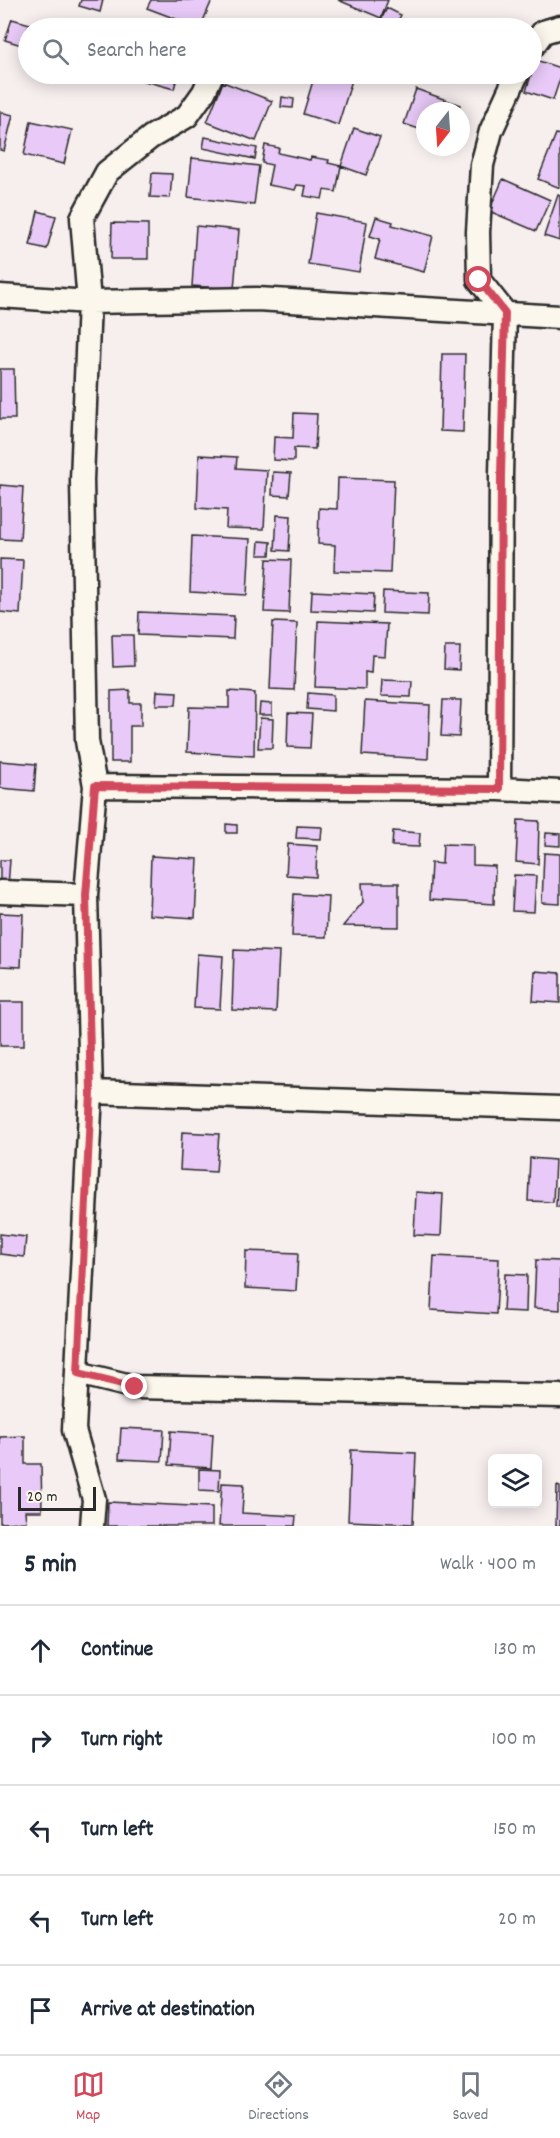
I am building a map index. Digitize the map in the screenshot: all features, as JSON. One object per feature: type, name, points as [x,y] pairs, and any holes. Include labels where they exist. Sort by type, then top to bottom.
[{"type":"street","points":[[542,33],[560,27]]},
{"type":"street","points":[[92,1526],[94,1499],[74,1430],[91,1092],[86,895],[95,786],[87,741],[82,480],[89,302],[82,218],[107,172],[151,136],[187,116],[208,84]]},
{"type":"street","points":[[499,789],[501,486],[505,313],[479,280],[478,232],[482,165],[491,131],[512,84]]},
{"type":"street","points":[[0,296],[89,302],[257,299],[560,317]]},
{"type":"street","points":[[95,786],[499,789],[560,792]]},
{"type":"street","points":[[0,892],[86,895]]},
{"type":"street","points":[[91,1092],[560,1108]]},
{"type":"street","points":[[78,1373],[135,1387],[560,1396]]},
{"type":"building","points":[[81,0],[103,0],[100,12],[79,6]]},
{"type":"building","points":[[151,0],[212,0],[204,18],[174,18],[147,8]]},
{"type":"building","points":[[338,0],[388,0],[381,18]]},
{"type":"building","points":[[387,8],[401,15],[399,18],[382,18]]},
{"type":"building","points":[[12,19],[18,21],[18,44],[5,40]]},
{"type":"building","points":[[542,62],[560,68],[560,79],[553,100],[526,91],[528,84],[542,84]]},
{"type":"building","points":[[156,84],[175,84],[174,89]]},
{"type":"building","points":[[222,84],[228,84],[272,101],[256,141],[207,122]]},
{"type":"building","points":[[312,84],[351,84],[338,125],[303,114]]},
{"type":"building","points":[[416,89],[452,102],[416,102],[416,128],[404,124]]},
{"type":"building","points":[[282,97],[294,99],[293,108],[281,107]]},
{"type":"building","points":[[0,112],[13,115],[4,151],[0,150]]},
{"type":"building","points":[[31,121],[72,130],[64,164],[24,155]]},
{"type":"building","points":[[354,128],[380,137],[366,175],[341,166]]},
{"type":"building","points":[[556,134],[560,135],[560,188],[538,179]]},
{"type":"building","points":[[205,137],[257,148],[255,159],[203,148]]},
{"type":"building","points":[[265,145],[279,148],[278,153],[310,160],[311,157],[329,160],[328,163],[341,166],[336,192],[324,190],[322,199],[304,196],[306,186],[297,185],[295,190],[268,185],[272,165],[262,163]]},
{"type":"building","points":[[192,158],[259,166],[254,205],[188,197]]},
{"type":"building","points":[[152,173],[172,174],[170,198],[150,197]]},
{"type":"building","points":[[503,179],[550,200],[536,231],[489,211]]},
{"type":"building","points":[[558,195],[560,196],[560,241],[544,236]]},
{"type":"building","points":[[38,211],[56,216],[47,249],[30,245]]},
{"type":"building","points":[[316,213],[367,222],[359,272],[308,264]]},
{"type":"building","points":[[376,217],[393,222],[392,225],[433,236],[424,272],[375,259],[380,239],[370,236]]},
{"type":"building","points":[[112,223],[148,224],[148,259],[111,259]]},
{"type":"building","points":[[196,226],[239,230],[234,289],[192,286]]},
{"type":"building","points":[[442,354],[465,354],[463,432],[440,431]]},
{"type":"building","points":[[0,369],[14,369],[15,419],[0,419]]},
{"type":"building","points":[[294,413],[317,414],[315,449],[294,448],[294,461],[273,460],[274,437],[293,438]]},
{"type":"building","points":[[199,455],[237,457],[236,468],[267,470],[264,529],[226,528],[227,510],[197,508]]},
{"type":"building","points":[[273,472],[291,473],[289,496],[272,495]]},
{"type":"building","points":[[338,478],[394,480],[390,573],[334,571],[335,545],[318,544],[319,508],[337,509]]},
{"type":"building","points":[[0,485],[23,487],[20,540],[0,539]]},
{"type":"building","points":[[277,515],[291,516],[289,551],[275,550]]},
{"type":"building","points":[[192,536],[250,539],[247,595],[190,592]]},
{"type":"building","points":[[259,541],[271,542],[270,555],[258,555]]},
{"type":"building","points":[[0,559],[23,560],[20,614],[0,612]]},
{"type":"building","points":[[267,559],[291,560],[289,613],[264,612]]},
{"type":"building","points":[[312,591],[374,594],[373,613],[311,610]]},
{"type":"building","points":[[383,591],[429,593],[428,615],[382,613]]},
{"type":"building","points":[[139,612],[234,616],[233,639],[138,635]]},
{"type":"building","points":[[318,621],[387,624],[385,656],[372,655],[371,673],[365,672],[365,689],[315,687]]},
{"type":"building","points":[[273,622],[297,623],[294,690],[270,689]]},
{"type":"building","points":[[112,635],[133,635],[134,666],[113,667]]},
{"type":"building","points":[[445,647],[460,647],[459,670],[444,669]]},
{"type":"building","points":[[382,680],[412,681],[411,697],[381,696]]},
{"type":"building","points":[[130,690],[130,703],[141,703],[141,726],[130,726],[130,762],[111,762],[111,691]]},
{"type":"building","points":[[157,691],[177,692],[176,705],[156,705]]},
{"type":"building","points":[[229,691],[255,693],[254,756],[187,752],[189,707],[229,708]]},
{"type":"building","points":[[308,693],[333,695],[333,711],[307,709]]},
{"type":"building","points":[[443,700],[461,700],[459,737],[441,736]]},
{"type":"building","points":[[365,701],[430,705],[428,759],[362,755]]},
{"type":"building","points":[[260,703],[272,704],[272,715],[259,715]]},
{"type":"building","points":[[288,713],[312,714],[310,748],[287,747]]},
{"type":"building","points":[[260,718],[273,719],[272,748],[258,748]]},
{"type":"building","points":[[0,761],[36,764],[34,791],[0,788]]},
{"type":"building","points":[[518,820],[539,821],[538,864],[516,862]]},
{"type":"building","points":[[226,824],[237,825],[237,833],[226,833]]},
{"type":"building","points":[[297,826],[322,827],[321,839],[296,838]]},
{"type":"building","points":[[393,831],[420,833],[419,847],[392,846]]},
{"type":"building","points":[[546,833],[560,834],[560,846],[545,845]]},
{"type":"building","points":[[288,844],[317,846],[316,877],[286,875]]},
{"type":"building","points":[[443,844],[473,845],[473,865],[495,866],[494,904],[429,900],[431,863],[442,864]]},
{"type":"building","points":[[544,853],[560,854],[560,904],[542,903]]},
{"type":"building","points":[[151,856],[198,859],[195,918],[149,915]]},
{"type":"building","points":[[0,860],[10,860],[8,886],[0,886]]},
{"type":"building","points":[[514,875],[536,876],[534,912],[512,911]]},
{"type":"building","points":[[362,883],[399,883],[399,927],[343,926],[363,902]]},
{"type":"building","points":[[294,894],[328,896],[326,937],[292,936]]},
{"type":"building","points":[[0,913],[23,914],[21,967],[0,966]]},
{"type":"building","points":[[234,950],[279,952],[276,1012],[232,1010]]},
{"type":"building","points":[[197,954],[223,956],[220,1009],[194,1008]]},
{"type":"building","points":[[535,971],[560,973],[560,1003],[533,1001]]},
{"type":"building","points":[[0,1002],[24,1002],[24,1046],[0,1046]]},
{"type":"building","points":[[182,1132],[219,1134],[216,1172],[180,1170]]},
{"type":"building","points":[[530,1158],[555,1160],[553,1202],[528,1201]]},
{"type":"building","points":[[557,1187],[560,1187],[560,1207],[556,1207]]},
{"type":"building","points":[[416,1192],[443,1194],[441,1236],[414,1235]]},
{"type":"building","points":[[0,1234],[26,1237],[24,1257],[0,1254]]},
{"type":"building","points":[[246,1251],[298,1253],[296,1291],[245,1288]]},
{"type":"building","points":[[434,1256],[499,1259],[496,1314],[431,1310]]},
{"type":"building","points":[[536,1260],[560,1261],[560,1310],[534,1308]]},
{"type":"building","points":[[505,1274],[527,1275],[526,1312],[503,1311]]},
{"type":"building","points":[[121,1428],[164,1430],[162,1461],[119,1459]]},
{"type":"building","points":[[171,1431],[213,1434],[211,1468],[169,1465]]},
{"type":"building","points":[[25,1436],[25,1464],[41,1464],[42,1511],[25,1511],[26,1522],[0,1523],[0,1437]]},
{"type":"building","points":[[351,1450],[416,1453],[413,1524],[348,1521]]},
{"type":"building","points":[[199,1469],[220,1470],[219,1491],[199,1490]]},
{"type":"building","points":[[222,1483],[244,1484],[242,1513],[296,1516],[295,1526],[219,1526]]},
{"type":"building","points":[[557,1486],[560,1487],[560,1526],[556,1526]]},
{"type":"building","points":[[108,1502],[212,1507],[212,1526],[107,1526]]},
{"type":"route","points":[[135,1387],[78,1373],[91,1092],[86,895],[95,786],[499,789],[501,475],[505,313],[479,280]]}]
